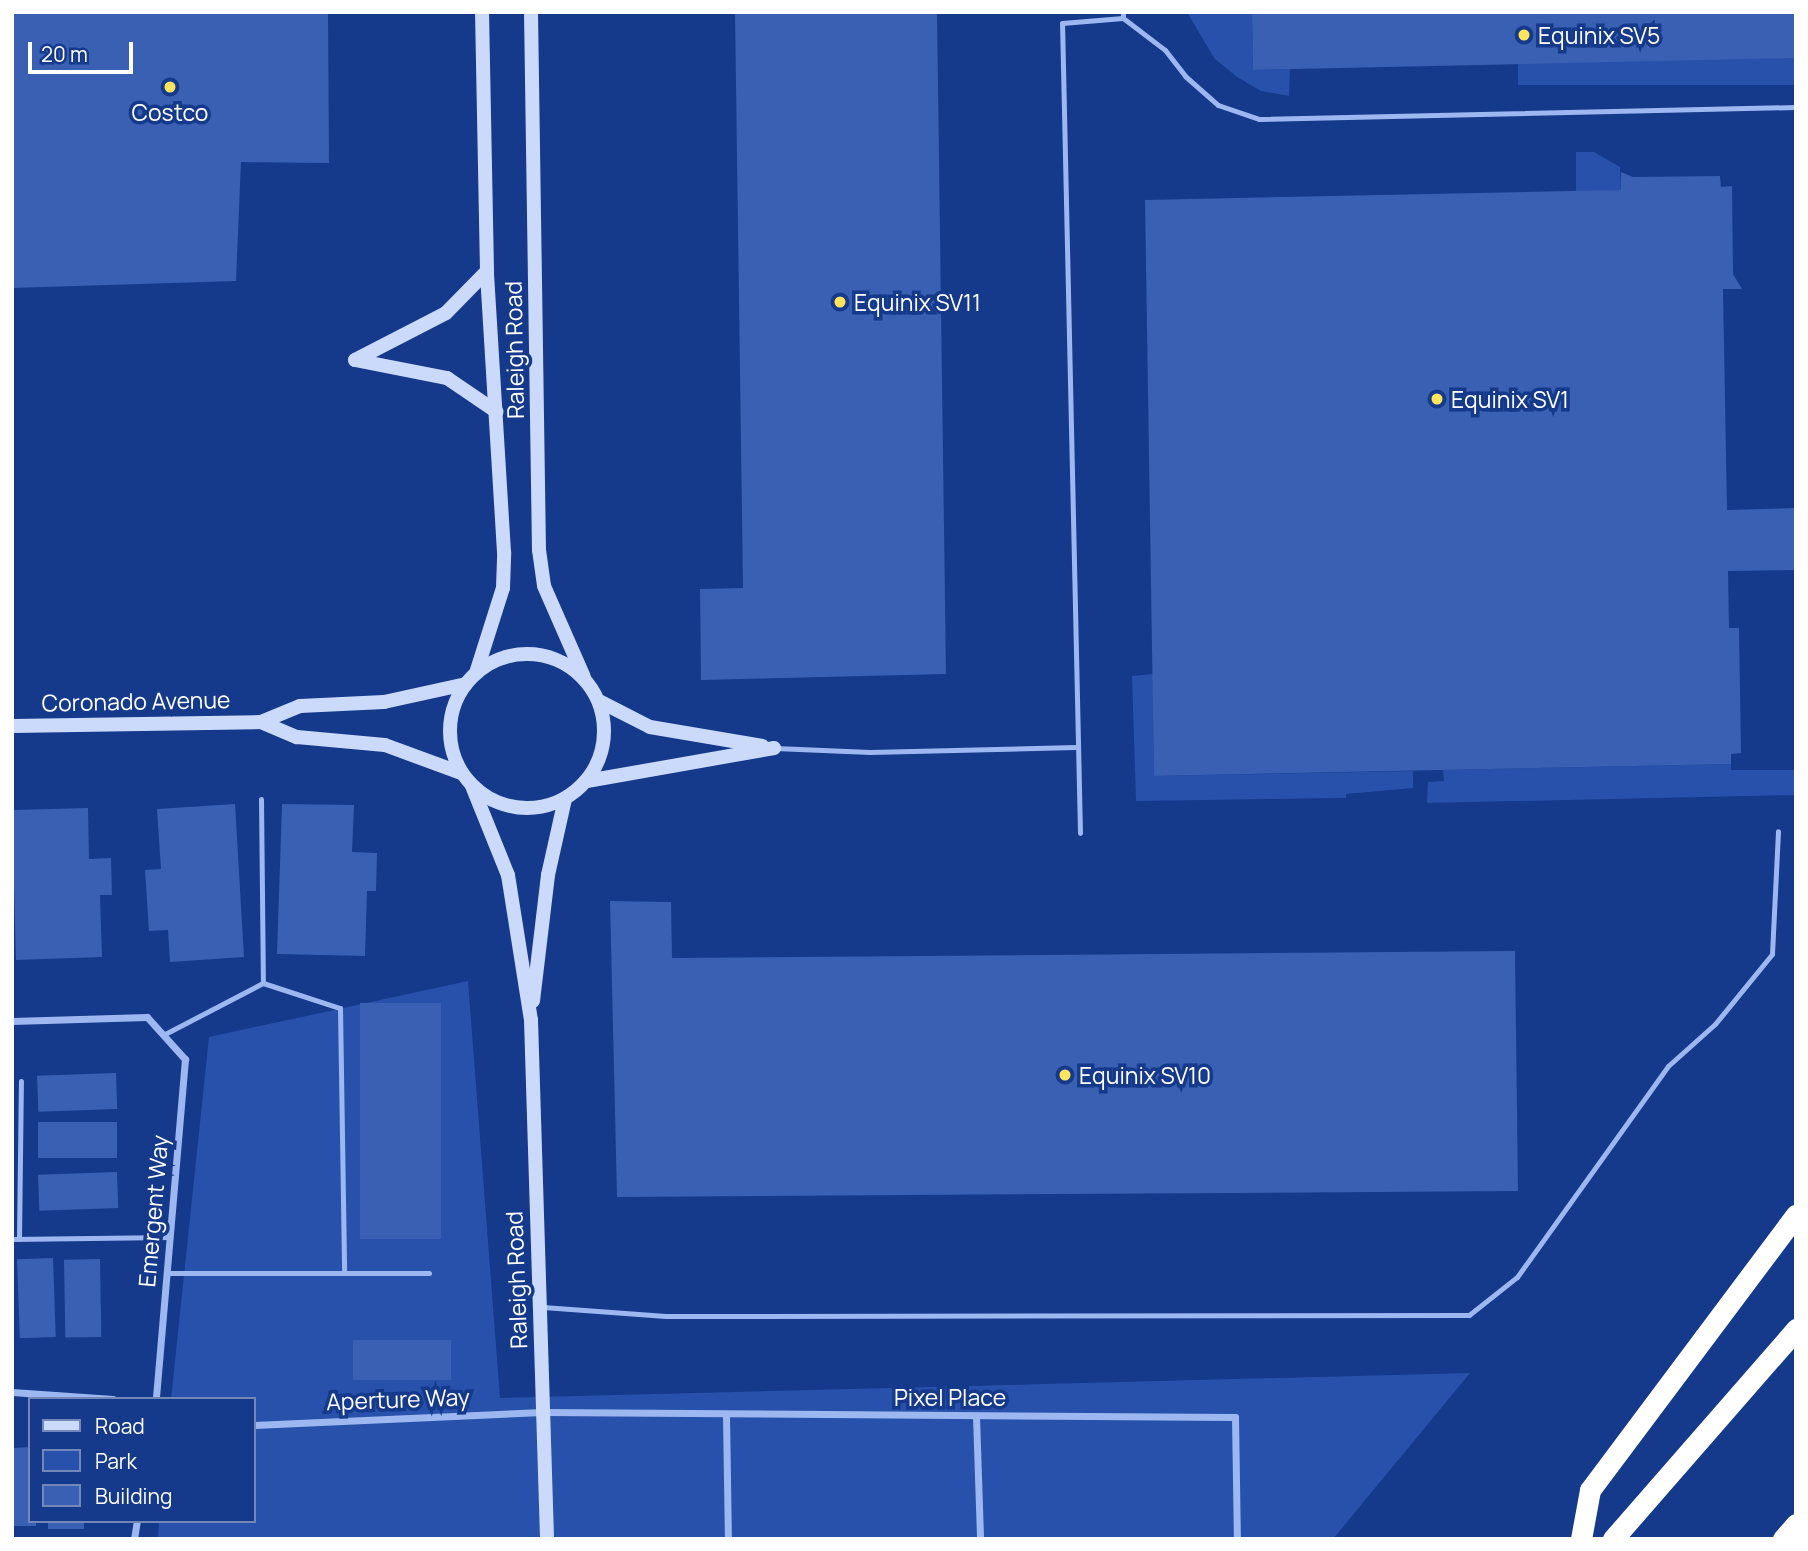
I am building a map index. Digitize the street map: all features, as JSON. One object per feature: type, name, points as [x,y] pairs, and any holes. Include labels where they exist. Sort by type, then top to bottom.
[{"type":"highway","points":[[1581,1539],[1590,1490],[1796,1215]]},
{"type":"highway","points":[[1613,1539],[1796,1329]]},
{"type":"street","name":"Raleigh Road","points":[[471,678],[503,588],[497,412],[486,271],[482,12]]},
{"type":"street","name":"Raleigh Road","points":[[530,12],[538,550],[544,586],[583,677]]},
{"type":"street","points":[[486,271],[446,313],[355,360],[447,378],[497,412]]},
{"type":"street","points":[[519,654],[565,663],[583,677],[599,701],[604,743],[587,781],[565,799],[542,808],[516,809],[492,801],[472,786],[461,773],[450,737],[451,716],[471,678],[496,660],[519,654]]},
{"type":"street","name":"Coronado Avenue","points":[[12,726],[261,722],[300,706],[374,704],[471,678]]},
{"type":"street","points":[[599,701],[650,727],[774,748]]},
{"type":"street","name":"Coronado Avenue","points":[[261,722],[297,737],[385,745],[461,773]]},
{"type":"street","points":[[587,781],[774,748]]},
{"type":"street","name":"Raleigh Road","points":[[472,786],[508,875],[531,1020],[547,1539]]},
{"type":"street","name":"Raleigh Road","points":[[531,1020],[548,875],[565,799]]},
{"type":"street","name":"Emergent Way","points":[[12,1021],[147,1017],[184,1059],[156,1397]]},
{"type":"street","points":[[12,1392],[84,1397]]},
{"type":"street","name":"Pixel Place","points":[[543,1412],[726,1416],[1235,1417],[1237,1539]]},
{"type":"street","name":"Aperture Way","points":[[256,1425],[543,1412]]},
{"type":"street","points":[[726,1416],[728,1539]]},
{"type":"street","points":[[976,1416],[980,1539]]},
{"type":"lane","points":[[1080,833],[1062,23],[1123,15],[1166,50],[1185,76],[1218,105],[1259,119],[1796,107]]},
{"type":"lane","points":[[774,748],[870,751],[1076,747]]},
{"type":"lane","points":[[261,799],[263,983]]},
{"type":"lane","points":[[540,1307],[666,1317],[1469,1315],[1517,1277],[1668,1066],[1714,1024],[1772,954],[1778,831]]},
{"type":"lane","points":[[163,1035],[263,983],[340,1008],[345,1273]]},
{"type":"lane","points":[[21,1081],[16,1239],[170,1237]]},
{"type":"lane","points":[[167,1273],[429,1273]]},
{"type":"green space","points":[[1187,12],[1252,12],[1253,70],[1290,69],[1289,96],[1261,91],[1237,77],[1214,58]]},
{"type":"green space","points":[[1518,58],[1796,58],[1796,85],[1518,85]]},
{"type":"green space","points":[[1576,152],[1594,152],[1620,167],[1621,190],[1576,192]]},
{"type":"green space","points":[[1153,674],[1154,776],[1413,771],[1413,788],[1346,794],[1346,798],[1136,801],[1132,676]]},
{"type":"green space","points":[[1731,764],[1731,770],[1796,770],[1796,795],[1427,803],[1428,782],[1444,781],[1443,770]]},
{"type":"green space","points":[[468,981],[500,1398],[1470,1373],[1333,1539],[158,1539],[159,1523],[256,1523],[256,1397],[171,1397],[209,1037]]},
{"type":"building","name":"Costco","points":[[12,12],[328,12],[329,163],[241,162],[236,281],[12,288]]},
{"type":"building","name":"Equinix SV11","points":[[735,12],[937,12],[946,674],[701,680],[700,589],[743,588]]},
{"type":"building","name":"Equinix SV5","points":[[1252,12],[1796,12],[1796,58],[1253,70]]},
{"type":"building","name":"Equinix SV1","points":[[1621,172],[1633,177],[1720,176],[1721,187],[1732,186],[1733,274],[1742,289],[1723,289],[1727,510],[1796,508],[1796,570],[1728,571],[1729,628],[1739,628],[1741,753],[1731,754],[1731,764],[1154,776],[1145,200],[1621,190]]},
{"type":"building","points":[[235,804],[244,957],[170,962],[168,930],[149,931],[145,870],[161,869],[157,809]]},
{"type":"building","points":[[282,804],[354,805],[352,852],[377,853],[376,891],[367,891],[365,956],[277,954]]},
{"type":"building","points":[[88,808],[89,859],[111,858],[112,895],[100,895],[102,957],[16,960],[12,810]]},
{"type":"building","name":"Equinix SV10","points":[[610,901],[671,902],[672,958],[1515,951],[1518,1191],[617,1197]]},
{"type":"building","points":[[360,1003],[441,1003],[441,1239],[360,1239]]},
{"type":"building","points":[[116,1073],[117,1109],[38,1112],[37,1076]]},
{"type":"building","points":[[38,1122],[117,1122],[117,1158],[38,1158]]},
{"type":"building","points":[[117,1172],[118,1208],[39,1211],[38,1175]]},
{"type":"building","points":[[53,1258],[56,1337],[20,1338],[17,1259]]},
{"type":"building","points":[[100,1259],[101,1337],[65,1338],[64,1260]]},
{"type":"building","points":[[353,1340],[451,1340],[451,1380],[353,1380]]},
{"type":"building","points":[[28,1447],[28,1523],[36,1523],[36,1526],[12,1526],[12,1448]]},
{"type":"building","points":[[48,1523],[84,1523],[84,1529],[48,1529]]},
{"type":"place","name":"Equinix SV5","points":[[1524,35]]},
{"type":"place","name":"Costco","points":[[170,87]]},
{"type":"place","name":"Equinix SV11","points":[[840,302]]},
{"type":"place","name":"Equinix SV1","points":[[1437,399]]},
{"type":"place","name":"Equinix SV10","points":[[1065,1075]]}]
